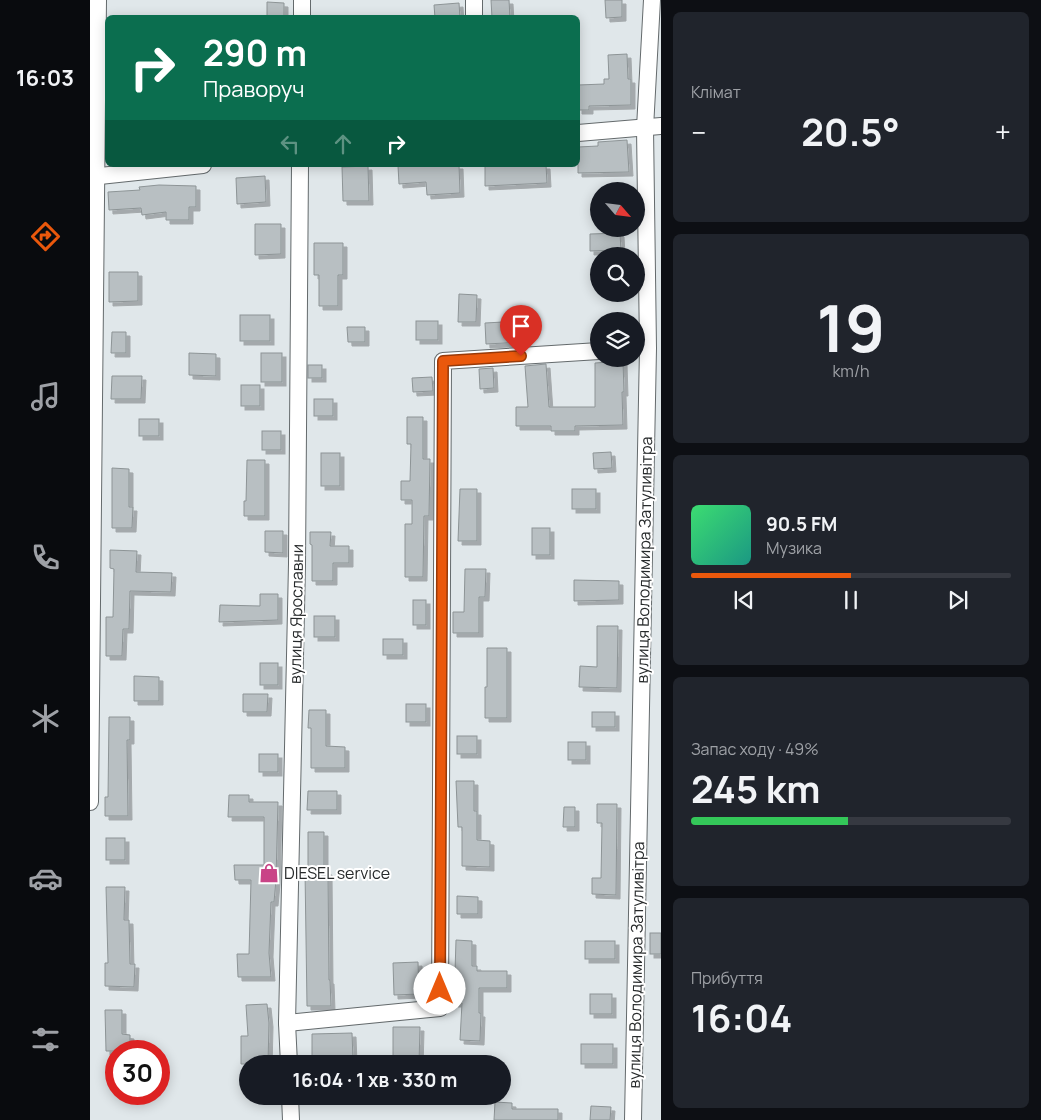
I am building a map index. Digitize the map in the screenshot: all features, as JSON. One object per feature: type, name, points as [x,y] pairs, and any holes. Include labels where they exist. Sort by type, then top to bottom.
[{"type":"street","points":[[90,802],[94,176],[98,0]]},
{"type":"street","points":[[302,0],[302,15]]},
{"type":"street","points":[[474,0],[474,15]]},
{"type":"street","name":"вулиця Володимира Затуливітра","points":[[644,312],[653,127],[652,0]]},
{"type":"street","points":[[580,133],[653,127]]},
{"type":"street","points":[[94,176],[183,167]]},
{"type":"street","name":"вулиця Ярославни","points":[[289,1055],[287,1024],[297,574],[300,167]]},
{"type":"street","points":[[287,1024],[440,1008],[443,361],[590,352]]},
{"type":"street","name":"вулиця Володимира Затуливітра","points":[[633,1120],[642,367]]},
{"type":"street","points":[[290,1105],[291,1120]]},
{"type":"building","points":[[491,0],[509,0],[510,15],[492,15]]},
{"type":"building","points":[[605,0],[622,0],[622,17],[606,18]]},
{"type":"building","points":[[267,2],[284,3],[284,15],[267,15]]},
{"type":"building","points":[[459,3],[460,15],[435,15],[434,5]]},
{"type":"building","points":[[627,54],[628,79],[631,79],[631,105],[589,106],[589,110],[580,110],[580,85],[604,84],[604,79],[609,79],[608,55]]},
{"type":"building","points":[[627,140],[629,172],[578,173],[578,167],[580,167],[580,147],[598,146],[598,142]]},
{"type":"building","points":[[342,167],[368,167],[369,201],[343,201]]},
{"type":"building","points":[[398,167],[459,167],[460,193],[427,195],[426,182],[399,184]]},
{"type":"building","points":[[485,167],[546,167],[547,183],[485,186]]},
{"type":"building","points":[[265,176],[266,202],[237,204],[236,178]]},
{"type":"building","points":[[159,185],[196,186],[196,207],[189,207],[189,220],[166,220],[166,212],[142,215],[141,208],[109,210],[108,192],[140,190],[139,187]]},
{"type":"building","points":[[255,224],[281,224],[281,254],[255,255]]},
{"type":"building","points":[[590,238],[620,238],[621,247],[590,247]]},
{"type":"building","points":[[314,243],[343,243],[343,275],[338,275],[338,306],[319,306],[319,275],[314,275]]},
{"type":"building","points":[[109,272],[138,272],[138,301],[109,302]]},
{"type":"building","points":[[459,294],[477,295],[476,322],[458,322]]},
{"type":"building","points":[[240,315],[270,315],[270,341],[240,341]]},
{"type":"building","points":[[416,321],[438,321],[438,340],[416,340]]},
{"type":"building","points":[[503,322],[503,325],[524,324],[525,342],[486,344],[485,323]]},
{"type":"building","points":[[347,327],[365,327],[365,342],[348,342]]},
{"type":"building","points":[[112,332],[126,332],[126,353],[111,353]]},
{"type":"building","points":[[189,353],[216,354],[216,376],[189,375]]},
{"type":"building","points":[[261,353],[282,353],[282,382],[261,382]]},
{"type":"building","points":[[546,364],[549,407],[595,407],[595,367],[623,367],[623,425],[575,426],[575,431],[551,431],[551,426],[516,426],[516,407],[528,407],[525,366]]},
{"type":"building","points":[[308,365],[322,365],[322,378],[308,378]]},
{"type":"building","points":[[493,368],[494,388],[480,389],[479,369]]},
{"type":"building","points":[[112,376],[142,376],[141,399],[111,399]]},
{"type":"building","points":[[432,377],[433,391],[413,392],[412,378]]},
{"type":"building","points":[[241,385],[260,385],[260,406],[241,406]]},
{"type":"building","points":[[314,399],[333,399],[333,416],[314,416]]},
{"type":"building","points":[[407,417],[423,417],[423,459],[430,459],[429,516],[424,516],[423,577],[405,577],[405,524],[412,524],[412,500],[401,500],[401,481],[410,481],[411,444],[407,444]]},
{"type":"building","points":[[139,419],[159,419],[159,436],[139,436]]},
{"type":"building","points":[[262,431],[281,431],[281,450],[262,450]]},
{"type":"building","points":[[611,452],[612,468],[594,469],[593,453]]},
{"type":"building","points":[[321,453],[340,453],[340,486],[321,486]]},
{"type":"building","points":[[247,460],[265,460],[265,516],[244,516]]},
{"type":"building","points":[[112,468],[129,469],[129,507],[133,507],[132,528],[112,528]]},
{"type":"building","points":[[460,489],[477,489],[477,541],[458,541]]},
{"type":"building","points":[[572,489],[596,489],[596,509],[572,509]]},
{"type":"building","points":[[532,528],[550,528],[550,555],[532,555]]},
{"type":"building","points":[[265,531],[283,531],[283,553],[265,552]]},
{"type":"building","points":[[310,532],[331,532],[330,546],[349,546],[349,563],[333,563],[333,581],[312,581]]},
{"type":"building","points":[[110,550],[137,551],[136,572],[172,573],[171,592],[130,591],[129,629],[123,629],[122,656],[106,656],[106,617],[113,617],[114,569],[110,568]]},
{"type":"building","points":[[465,569],[486,569],[485,597],[479,597],[479,633],[453,633],[453,612],[464,612]]},
{"type":"building","points":[[574,580],[619,581],[619,600],[574,601]]},
{"type":"building","points":[[260,594],[278,594],[278,620],[219,622],[220,605],[260,606]]},
{"type":"building","points":[[413,600],[426,600],[426,625],[413,625]]},
{"type":"building","points":[[314,616],[335,616],[335,637],[314,637]]},
{"type":"building","points":[[597,626],[618,626],[617,688],[579,687],[580,666],[597,667]]},
{"type":"building","points":[[383,639],[403,639],[403,655],[383,655]]},
{"type":"building","points":[[487,648],[507,648],[507,718],[485,718]]},
{"type":"building","points":[[260,663],[278,663],[278,685],[260,685]]},
{"type":"building","points":[[134,676],[159,677],[159,701],[134,701]]},
{"type":"building","points":[[243,694],[268,694],[267,712],[243,712]]},
{"type":"building","points":[[406,704],[426,704],[426,722],[406,722]]},
{"type":"building","points":[[309,710],[326,710],[326,746],[345,747],[345,768],[311,768],[311,728],[308,728]]},
{"type":"building","points":[[592,712],[615,712],[615,727],[592,727]]},
{"type":"building","points":[[109,717],[130,717],[130,740],[127,740],[128,816],[105,816],[105,797],[108,797]]},
{"type":"building","points":[[457,736],[477,736],[477,754],[457,754]]},
{"type":"building","points":[[568,742],[586,742],[586,760],[568,760]]},
{"type":"building","points":[[259,754],[278,754],[278,772],[259,772]]},
{"type":"building","points":[[456,781],[474,781],[474,811],[477,811],[477,840],[490,841],[490,867],[462,866],[462,827],[458,827]]},
{"type":"building","points":[[308,791],[337,791],[337,810],[307,810]]},
{"type":"building","points":[[229,795],[249,795],[249,802],[278,802],[276,880],[274,902],[271,902],[269,953],[271,977],[238,977],[237,954],[249,954],[251,880],[235,880],[234,865],[264,865],[264,817],[228,817]]},
{"type":"building","points":[[597,804],[617,804],[616,895],[592,894],[592,878],[601,878],[602,823],[597,823]]},
{"type":"building","points":[[564,807],[575,807],[575,827],[563,827]]},
{"type":"building","points":[[308,832],[324,832],[324,871],[328,871],[331,1006],[307,1006],[305,871],[308,871]]},
{"type":"building","points":[[106,838],[125,838],[125,860],[106,860]]},
{"type":"building","points":[[106,887],[125,887],[124,920],[129,920],[130,964],[135,964],[134,987],[105,986],[105,963],[108,963]]},
{"type":"building","points":[[457,896],[478,897],[478,914],[457,914]]},
{"type":"building","points":[[650,933],[661,933],[661,954],[650,954]]},
{"type":"building","points":[[456,940],[472,941],[472,966],[477,966],[477,971],[507,971],[507,988],[479,988],[479,1013],[481,1013],[480,1041],[460,1040],[462,1003],[454,1003]]},
{"type":"building","points":[[585,941],[615,941],[615,959],[585,959]]},
{"type":"building","points":[[418,962],[419,994],[394,995],[393,963]]},
{"type":"building","points":[[590,994],[612,994],[612,1014],[590,1014]]},
{"type":"building","points":[[267,1004],[269,1023],[268,1055],[241,1055],[241,1036],[248,1036],[246,1005]]},
{"type":"building","points":[[105,1010],[122,1010],[122,1034],[130,1035],[130,1040],[106,1040]]},
{"type":"building","points":[[393,1027],[420,1027],[419,1055],[393,1055]]},
{"type":"building","points":[[352,1033],[353,1055],[312,1055],[312,1034]]},
{"type":"building","points":[[581,1044],[613,1044],[613,1064],[581,1064]]},
{"type":"building","points":[[512,1103],[512,1109],[558,1109],[558,1120],[494,1120],[495,1105],[511,1105]]},
{"type":"building","points":[[591,1106],[611,1107],[610,1120],[590,1120]]},
{"type":"place","name":"DIESEL service","points":[[269,873]]},
{"type":"route","points":[[440,989],[443,361],[521,356]]}]
